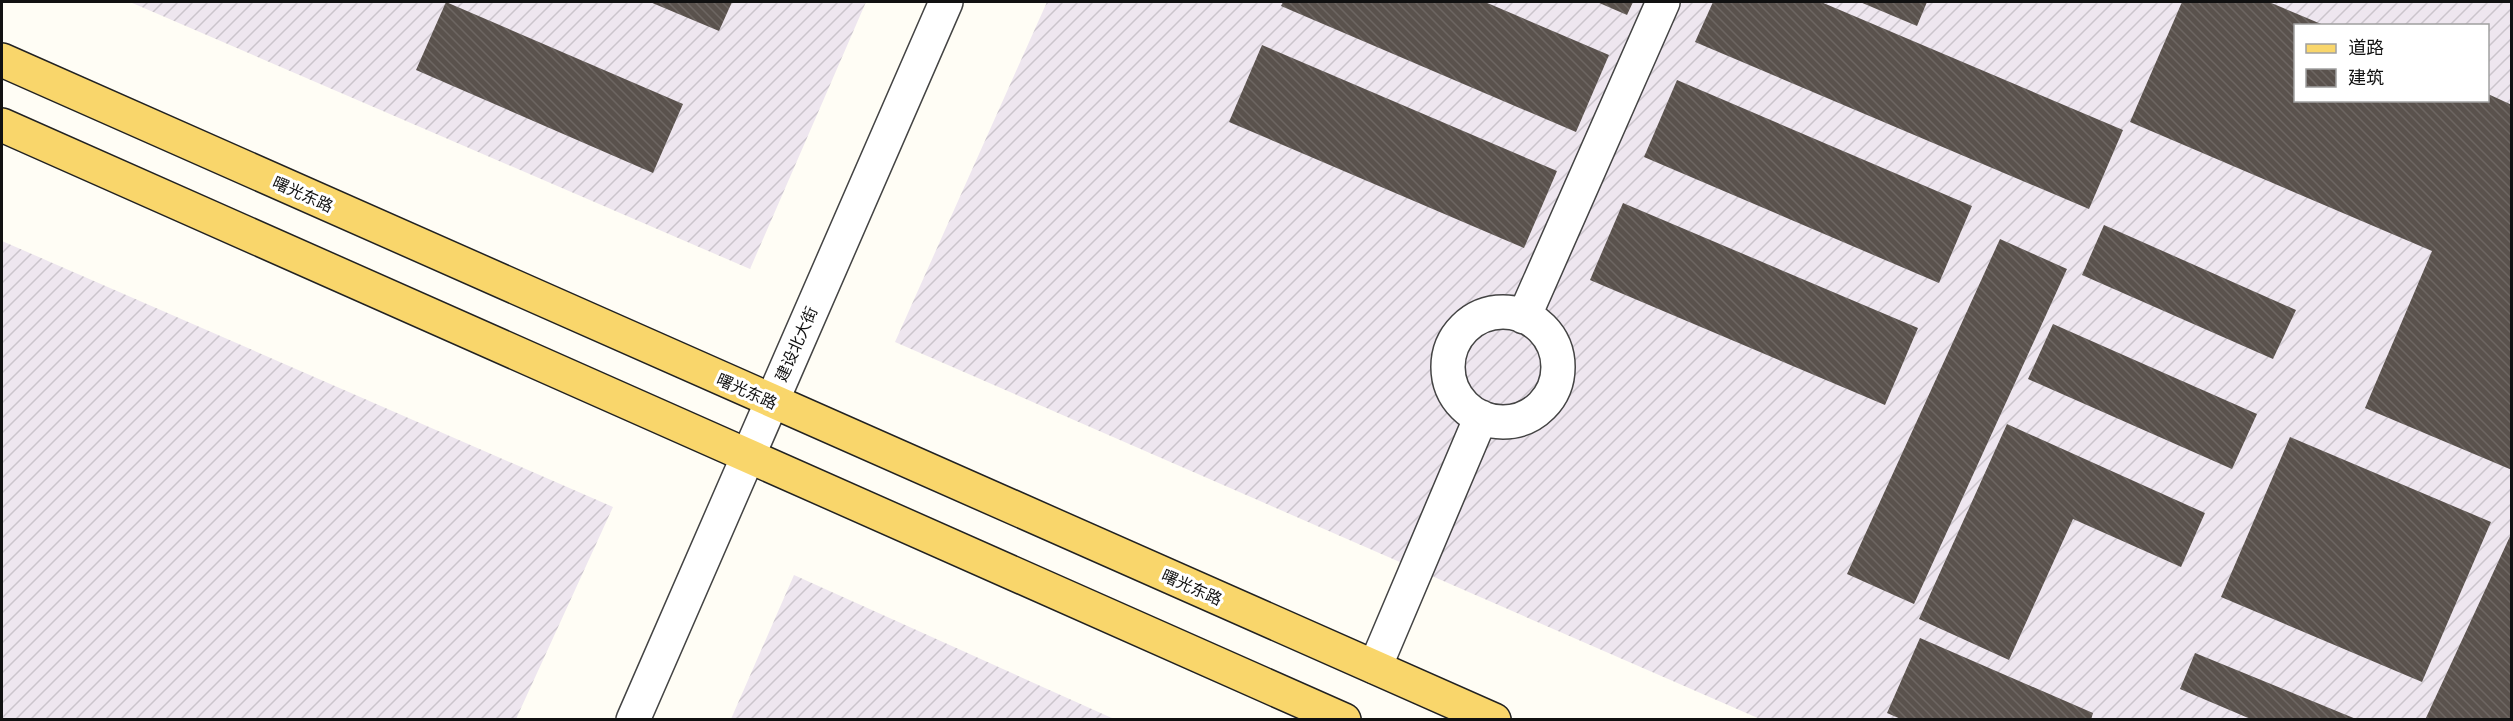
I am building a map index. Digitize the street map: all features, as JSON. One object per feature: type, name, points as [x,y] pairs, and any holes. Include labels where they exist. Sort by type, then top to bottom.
[{"type":"main road","name":"曙光东路","points":[[2,60],[1494,720]]},
{"type":"main road","points":[[2,125],[1344,720]]},
{"type":"street","name":"建设北大街","points":[[633,720],[946,2]]},
{"type":"street","points":[[1524,317],[1663,2]]},
{"type":"street","points":[[1496,312],[1514,313],[1545,331],[1555,346],[1559,364],[1557,381],[1550,397],[1539,410],[1524,418],[1507,423],[1490,421],[1481,417],[1461,403],[1452,389],[1448,373],[1449,356],[1455,340],[1465,327],[1479,318],[1496,312]]},
{"type":"street","points":[[1375,667],[1481,417]]},
{"type":"shaded area","points":[[130,2],[866,2],[750,269]]},
{"type":"shaded area","points":[[1047,2],[2511,2],[2511,719],[1760,719],[895,342]]},
{"type":"shaded area","points":[[2,241],[613,507],[516,719],[2,719]]},
{"type":"shaded area","points":[[794,575],[1114,719],[731,719]]},
{"type":"building","points":[[446,2],[683,104],[653,173],[416,70]]},
{"type":"building","points":[[650,2],[732,2],[719,31]]},
{"type":"building","points":[[1283,2],[1485,2],[1609,55],[1576,132],[1281,6]]},
{"type":"building","points":[[1597,2],[1633,2],[1627,15]]},
{"type":"building","points":[[1713,2],[1821,2],[2123,130],[2089,209],[1695,42]]},
{"type":"building","points":[[1860,2],[1927,2],[1917,26]]},
{"type":"building","points":[[2182,2],[2269,2],[2321,24],[2294,24],[2294,102],[2489,102],[2489,94],[2512,105],[2512,470],[2365,408],[2432,251],[2130,122]]},
{"type":"building","points":[[1262,45],[1557,171],[1524,248],[1229,122]]},
{"type":"building","points":[[1677,80],[1972,206],[1939,283],[1644,157]]},
{"type":"building","points":[[1623,203],[1918,328],[1885,405],[1590,280]]},
{"type":"building","points":[[2104,225],[2296,310],[2273,359],[2082,275]]},
{"type":"building","points":[[2000,239],[2067,269],[1914,604],[1847,574]]},
{"type":"building","points":[[2053,324],[2257,414],[2232,469],[2028,379]]},
{"type":"building","points":[[2007,424],[2205,513],[2181,567],[2073,519],[2009,660],[1919,619]]},
{"type":"building","points":[[2290,437],[2491,522],[2422,682],[2221,597]]},
{"type":"building","points":[[2512,532],[2512,720],[2425,720]]},
{"type":"building","points":[[1920,638],[2093,713],[2091,720],[1903,720],[1887,713]]},
{"type":"building","points":[[2195,653],[2356,720],[2253,720],[2180,689]]}]
